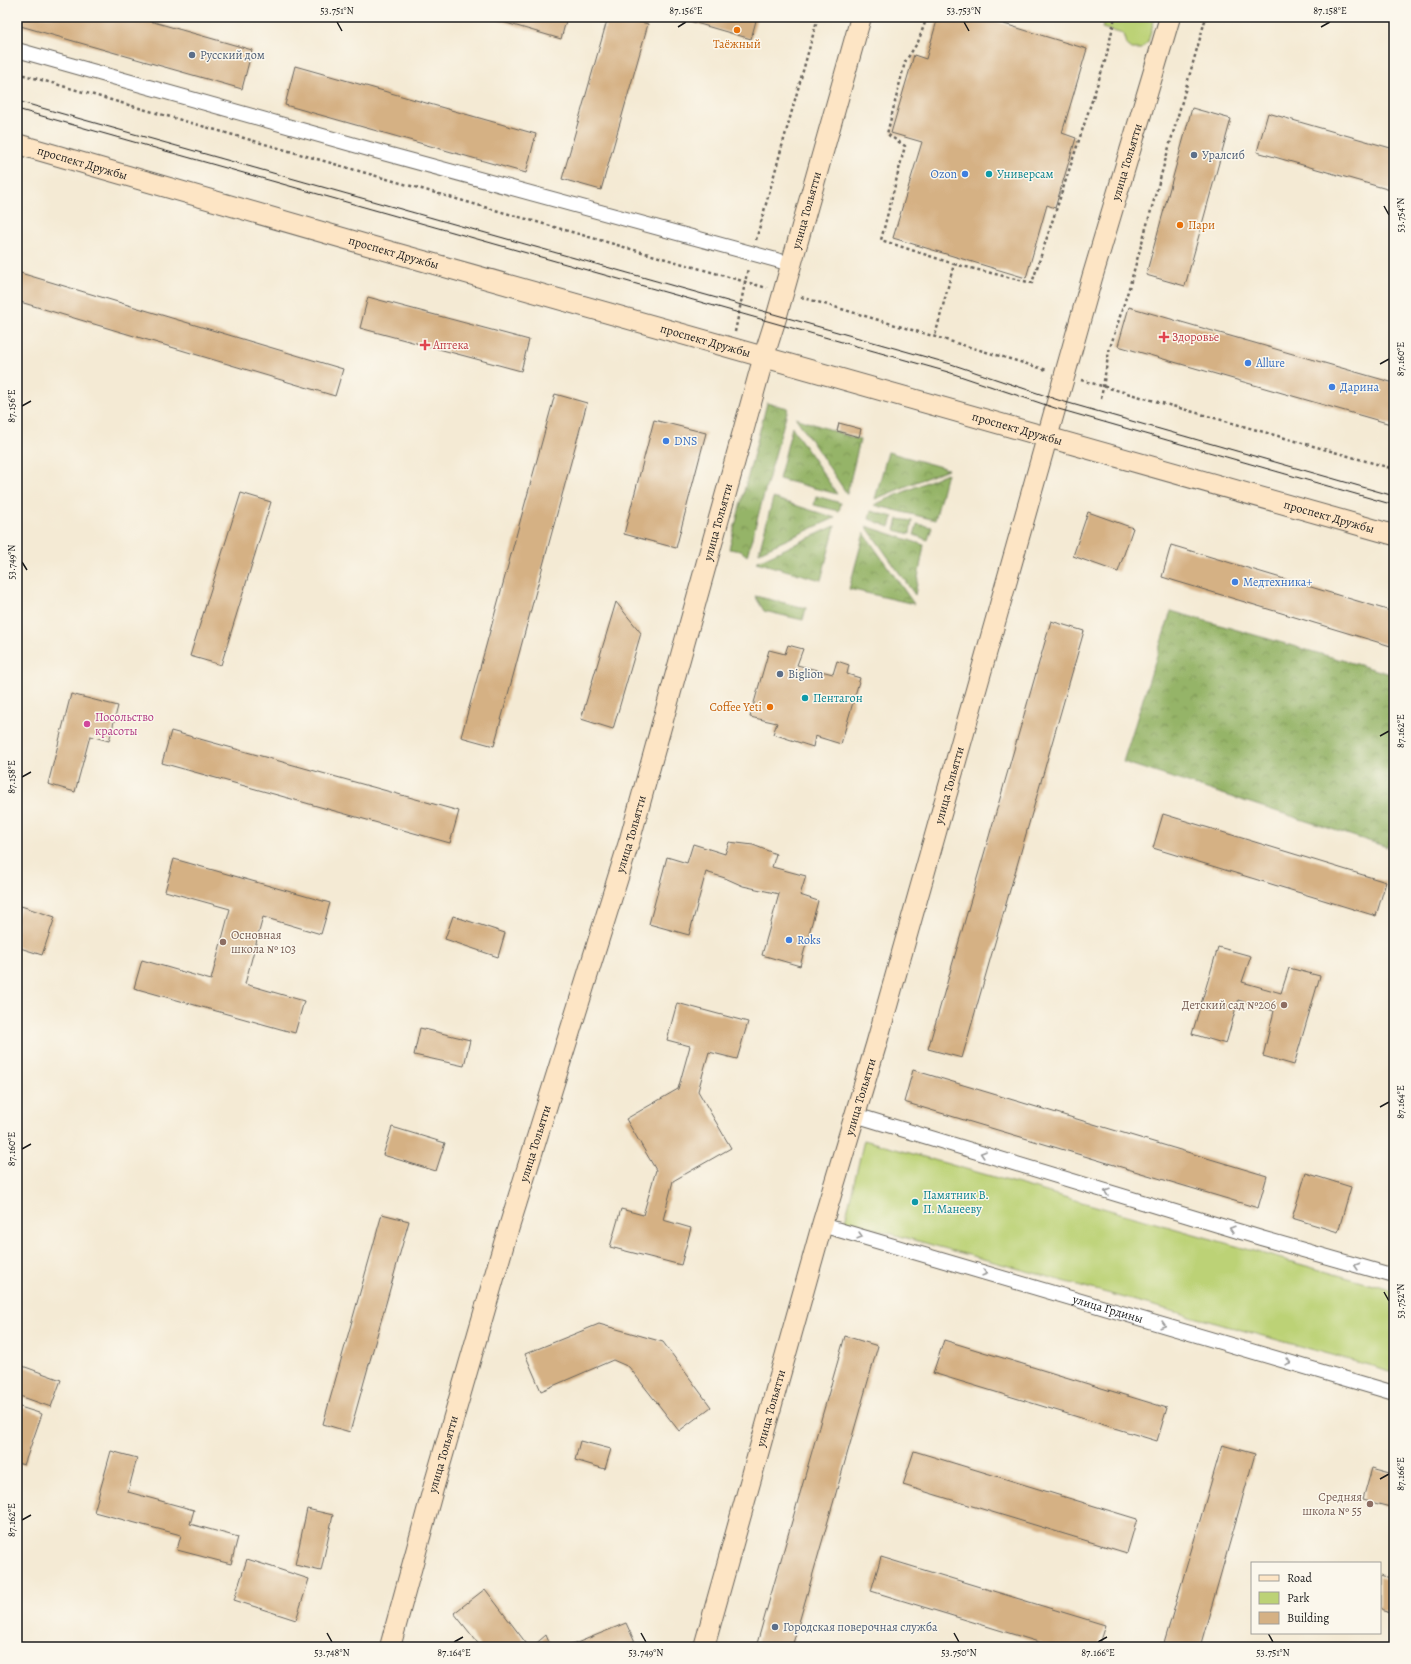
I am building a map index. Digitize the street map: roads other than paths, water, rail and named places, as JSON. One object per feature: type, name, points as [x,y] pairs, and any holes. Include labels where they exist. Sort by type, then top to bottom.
[{"type":"street","name":"улица Тольятти","points":[[390,1647],[433,1489],[505,1240],[630,839],[764,356],[861,17]]},
{"type":"street","name":"улица Тольятти","points":[[704,1647],[822,1225],[855,1115],[1092,278],[1170,17]]},
{"type":"street","points":[[17,50],[399,157],[791,264]]},
{"type":"street","name":"проспект Дружбы","points":[[17,144],[382,249],[1394,535]]},
{"type":"street","points":[[855,1115],[1261,1238],[1394,1276]]},
{"type":"street","name":"улица Грдины","points":[[822,1225],[1394,1393]]},
{"type":"tram line","points":[[17,101],[951,364],[1058,400],[1394,496]]},
{"type":"tram line","points":[[17,109],[948,372],[1055,408],[1394,505]]},
{"type":"place","name":"Таёжный","points":[[737,30]]},
{"type":"place","name":"Русский дом","points":[[192,55]]},
{"type":"place","name":"Уралсиб","points":[[1194,155]]},
{"type":"place","name":"Ozon","points":[[965,174]]},
{"type":"place","name":"Универсам","points":[[989,174]]},
{"type":"place","name":"Пари","points":[[1180,225]]},
{"type":"place","name":"Здоровье","points":[[1164,337]]},
{"type":"place","name":"Аптека","points":[[425,345]]},
{"type":"place","name":"Allure","points":[[1248,363]]},
{"type":"place","name":"Дарина","points":[[1332,387]]},
{"type":"place","name":"DNS","points":[[666,441]]},
{"type":"place","name":"Медтехника+","points":[[1235,582]]},
{"type":"place","name":"Biglion","points":[[780,674]]},
{"type":"place","name":"Пентагон","points":[[805,698]]},
{"type":"place","name":"Coffee Yeti","points":[[770,707]]},
{"type":"place","name":"Посольство красоты","points":[[87,724]]},
{"type":"place","name":"Roks","points":[[789,940]]},
{"type":"place","name":"Основная школа № 103","points":[[223,942]]},
{"type":"place","name":"Детский сад №206","points":[[1284,1005]]},
{"type":"place","name":"Памятник В. П. Манееву","points":[[915,1202]]},
{"type":"place","name":"Средняя школа № 55","points":[[1370,1504]]},
{"type":"place","name":"Городская поверочная служба","points":[[775,1627]]}]
